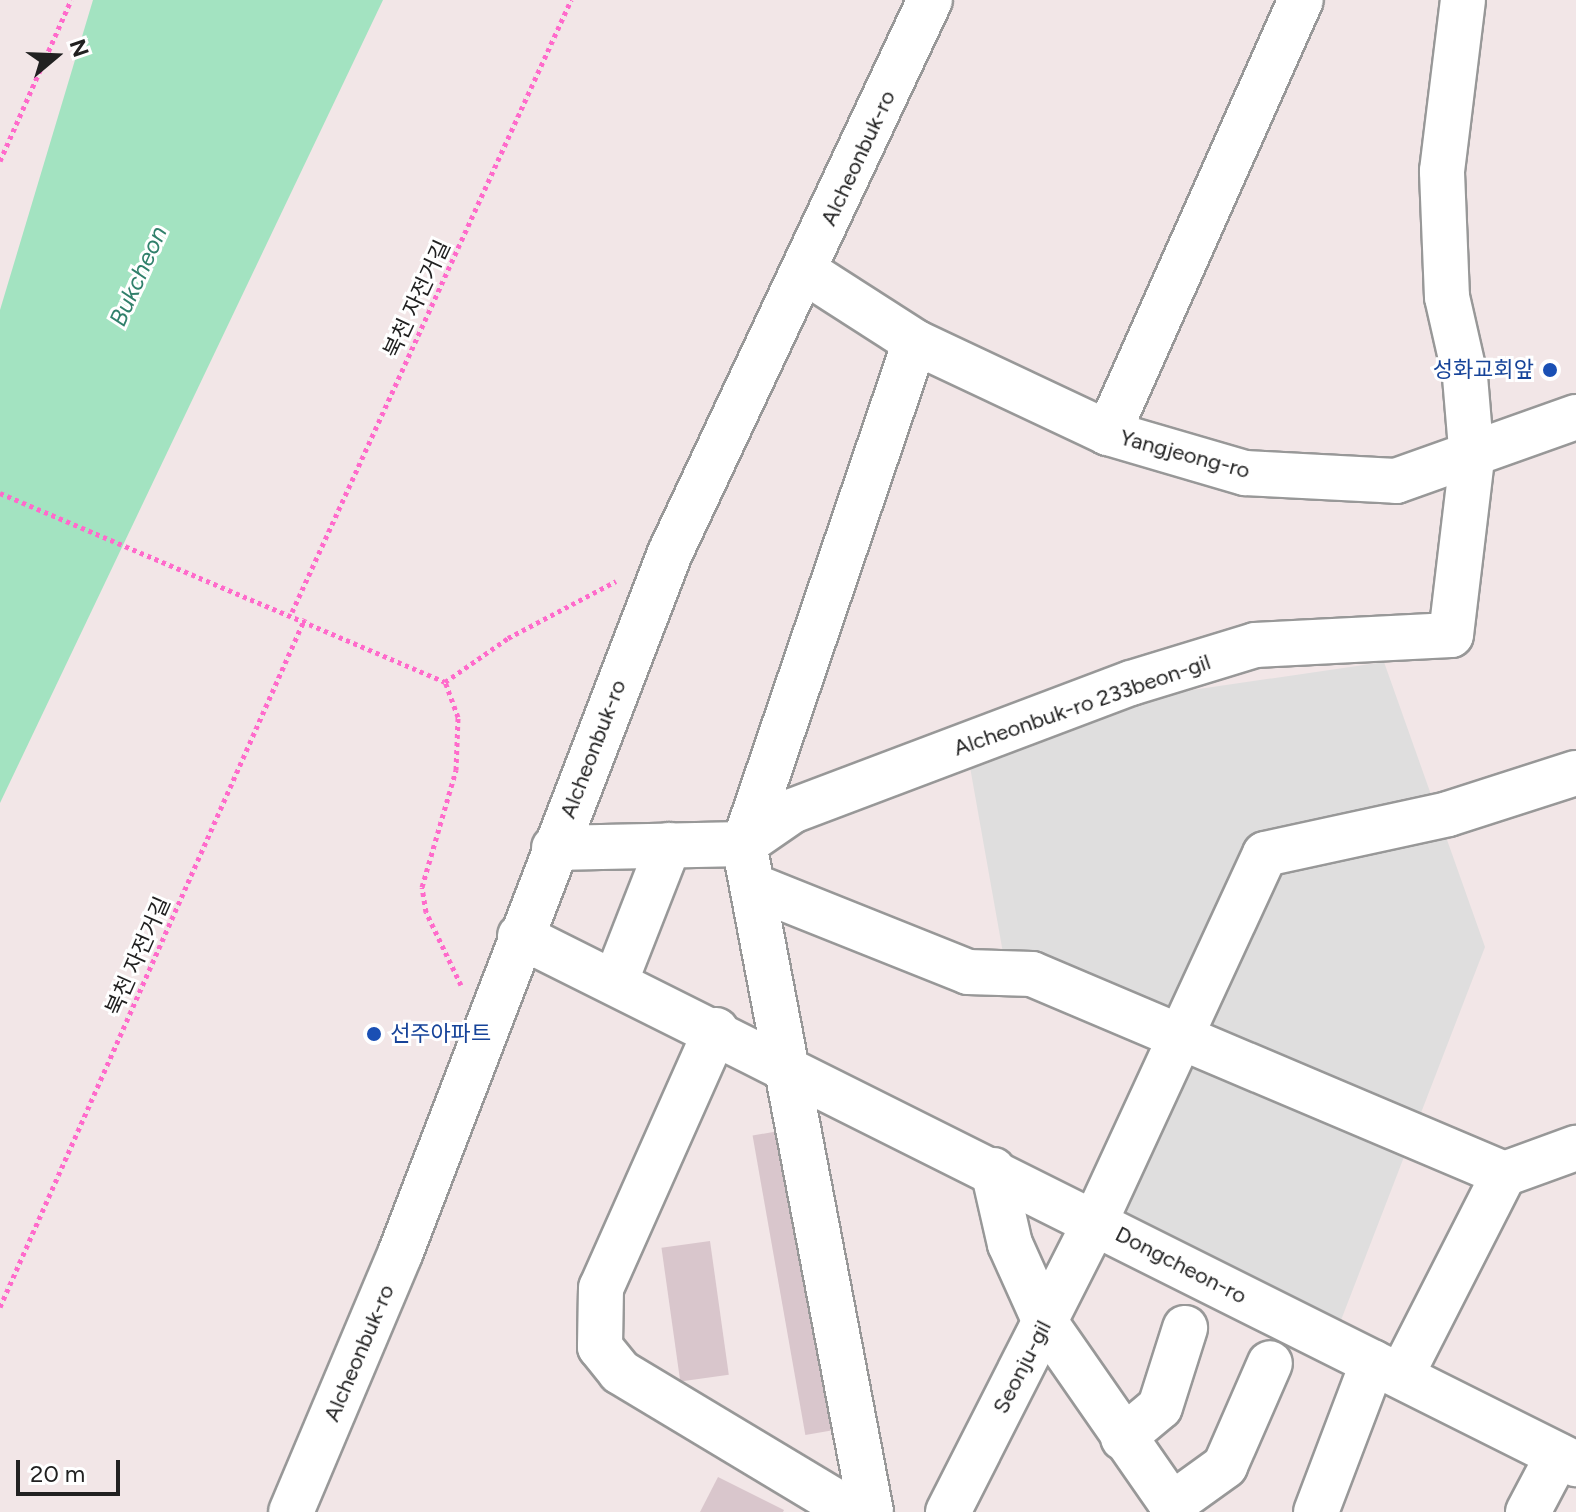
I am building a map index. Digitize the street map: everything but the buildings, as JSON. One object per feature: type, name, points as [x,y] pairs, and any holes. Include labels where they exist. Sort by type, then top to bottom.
[{"type":"street","name":"Alcheonbuk-ro","points":[[291,1512],[400,1254],[482,1028],[670,553],[806,272],[930,0]]},
{"type":"street","points":[[1108,433],[1301,0]]},
{"type":"street","points":[[1463,0],[1442,171],[1447,297],[1465,376],[1472,460]]},
{"type":"street","name":"Yangjeong-ro","points":[[806,272],[915,342],[1108,433],[1245,473],[1396,481],[1472,460],[1576,417]]},
{"type":"street","points":[[871,1512],[786,1066],[758,888],[744,844],[915,342]]},
{"type":"street","name":"Alcheonbuk-ro 233beon-gil","points":[[744,844],[792,811],[1131,683],[1241,649],[1451,635],[1472,460]]},
{"type":"street","name":"Seonju-gil","points":[[948,1512],[1095,1222],[1265,854],[1448,814],[1576,773]]},
{"type":"street","points":[[554,848],[744,844]]},
{"type":"street","points":[[616,980],[669,845]]},
{"type":"street","points":[[758,888],[968,972],[1032,974],[1184,1033],[1504,1174]]},
{"type":"street","name":"Dongcheon-ro","points":[[520,936],[716,1030],[1567,1460]]},
{"type":"street","points":[[716,1030],[601,1288],[600,1347],[620,1372],[853,1512]]},
{"type":"street","points":[[1316,1512],[1387,1369],[1504,1174],[1576,1148]]},
{"type":"street","points":[[993,1170],[1010,1244],[1045,1322],[1174,1508],[1225,1466],[1270,1363]]},
{"type":"street","points":[[1123,1438],[1160,1407],[1185,1328]]},
{"type":"street","points":[[1528,1512],[1567,1460]]},
{"type":"path","points":[[0,161],[71,0]]},
{"type":"path","name":"북천 자전거길","points":[[292,612],[571,0]]},
{"type":"path","points":[[0,493],[292,612],[445,682],[458,717],[456,770],[422,887],[426,912],[482,1028]]},
{"type":"path","points":[[445,682],[508,638],[670,553]]},
{"type":"path","name":"북천 자전거길","points":[[0,1307],[305,618]]},
{"type":"shaded area","points":[[1384,662],[1485,947],[1338,1328],[1106,1217],[1199,1027],[1003,953],[970,767],[1151,696]]},
{"type":"water","name":"Bukcheon","points":[[93,0],[383,0],[0,803],[0,310]]},
{"type":"place","name":"성화교회앞","points":[[1550,370]]},
{"type":"place","name":"선주아파트","points":[[374,1034]]}]
